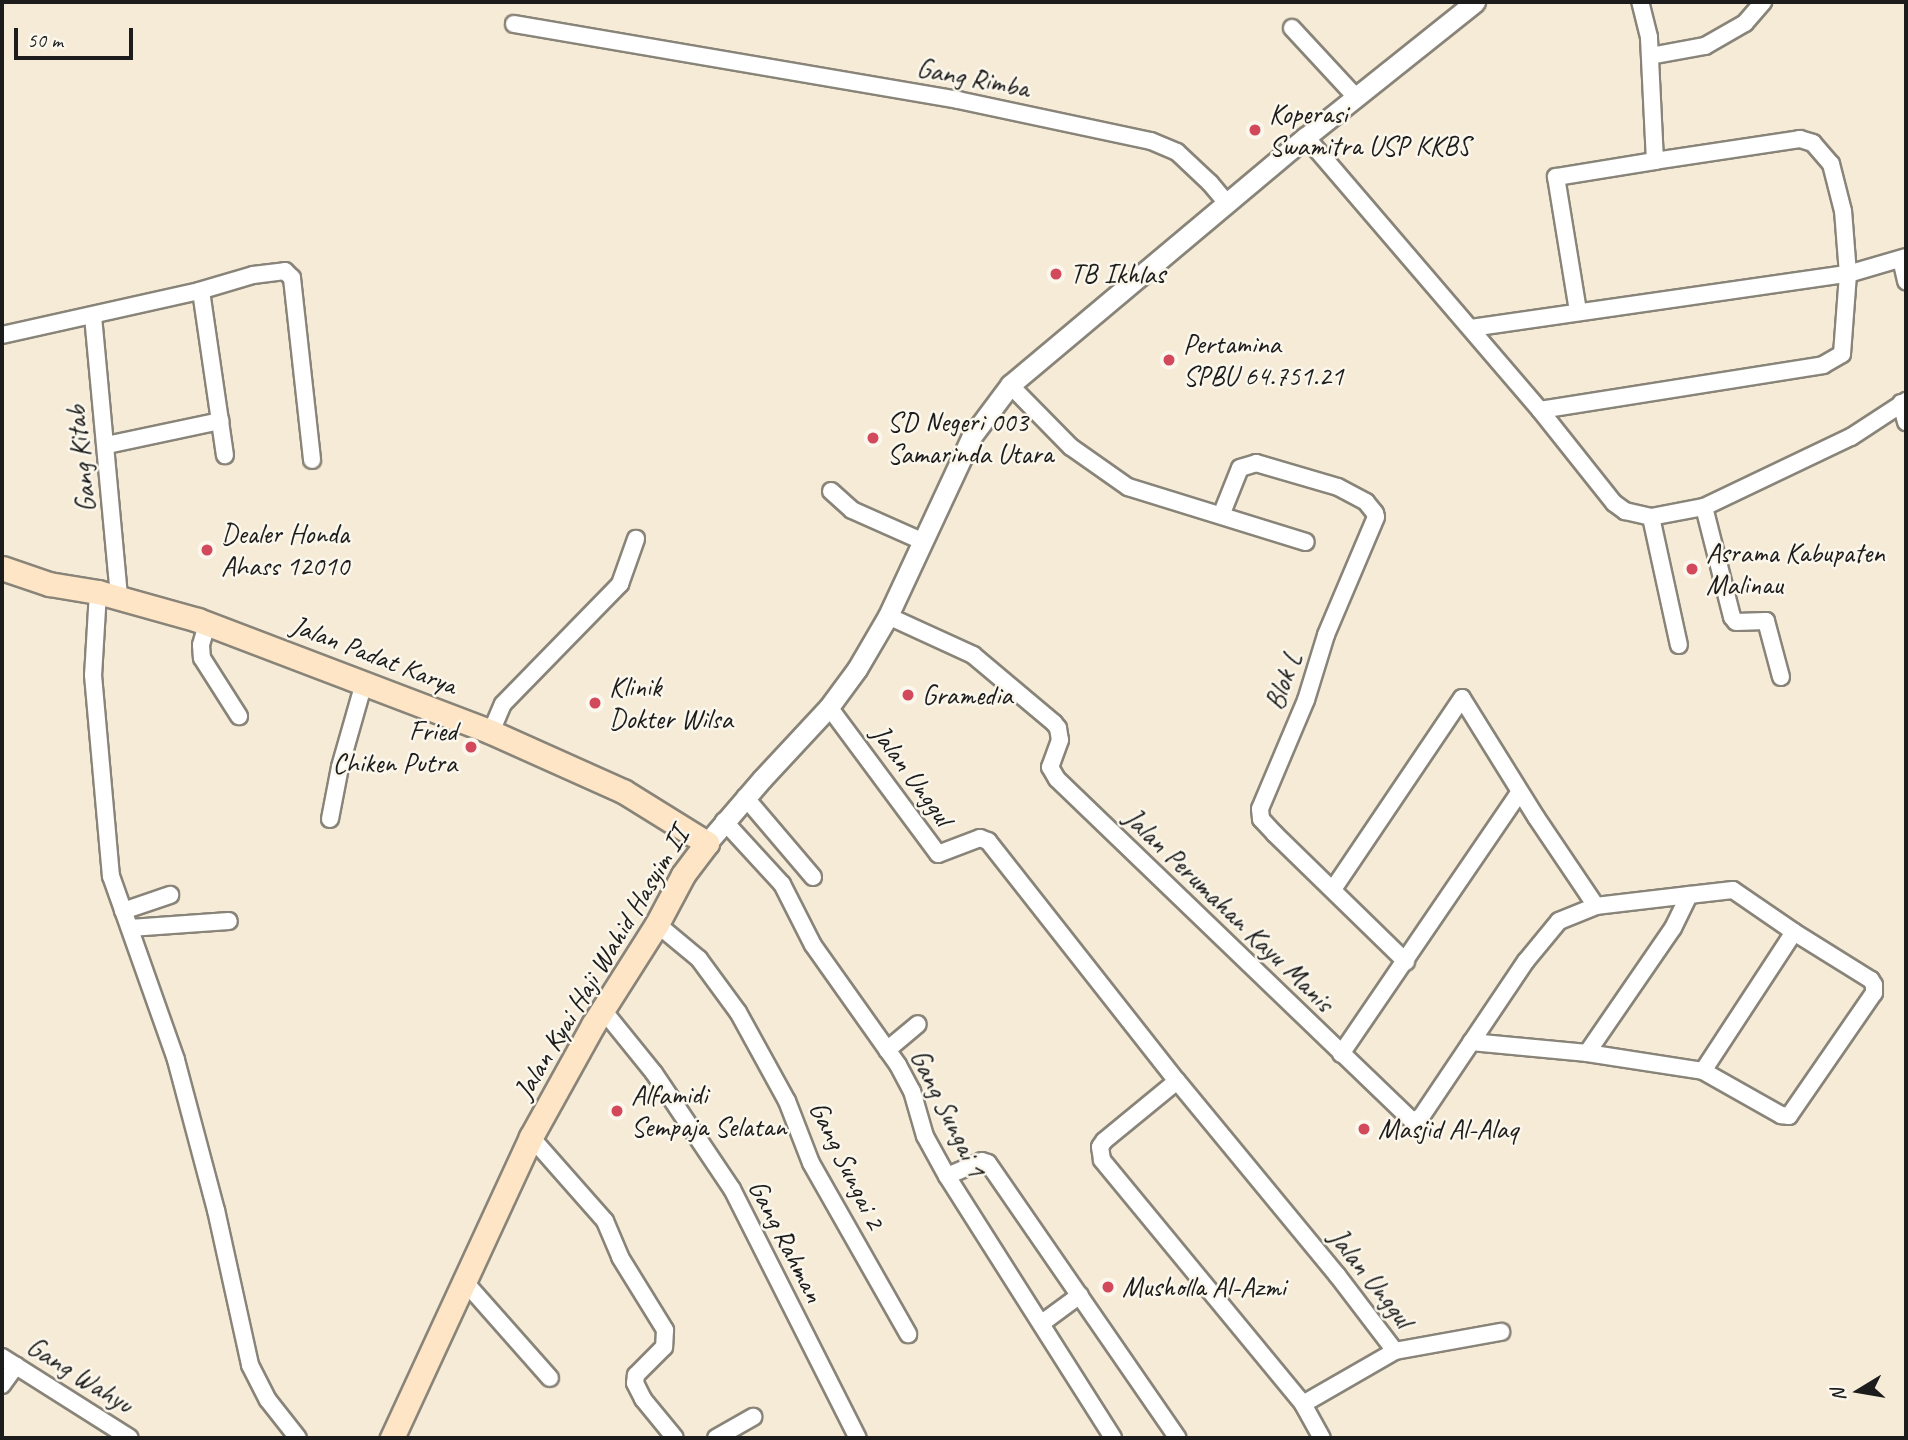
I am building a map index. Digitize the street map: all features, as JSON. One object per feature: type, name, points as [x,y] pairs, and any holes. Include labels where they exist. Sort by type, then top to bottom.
[{"type":"main road","name":"Jalan Padat Karya","points":[[2,569],[50,584],[109,594],[207,624],[492,732],[614,786],[707,843]]},
{"type":"main road","name":"Jalan Kyai Haji Wahid Hasyim II","points":[[392,1438],[531,1137],[683,875],[707,843]]},
{"type":"street","name":"Jalan Kyai Haji Wahid Hasyim II","points":[[707,843],[724,821],[830,707],[875,641],[972,436],[1010,384],[1306,137],[1475,2]]},
{"type":"street","points":[[1640,2],[1650,56],[1656,161]]},
{"type":"street","points":[[1650,56],[1705,46],[1745,23],[1763,2]]},
{"type":"street","name":"Gang Rimba","points":[[514,24],[958,100],[1151,141],[1177,152],[1227,203]]},
{"type":"street","points":[[1292,28],[1356,97]]},
{"type":"street","points":[[1306,137],[1471,328],[1614,503],[1637,515],[1651,517],[1704,507],[1851,437],[1904,402],[1906,422]]},
{"type":"street","points":[[1540,410],[1831,362],[1842,354],[1848,274],[1838,182],[1824,152],[1813,143],[1800,139],[1784,140],[1556,177],[1578,311]]},
{"type":"street","points":[[1471,328],[1848,274],[1903,258],[1906,281]]},
{"type":"street","points":[[2,334],[201,291],[268,272],[289,273],[312,460]]},
{"type":"street","points":[[201,291],[225,455]]},
{"type":"street","name":"Gang Kitab","points":[[93,316],[107,445],[109,594],[94,643],[94,703],[108,860],[123,911],[176,1060],[216,1210],[250,1366],[268,1401],[298,1438]]},
{"type":"street","points":[[1010,384],[1071,447],[1128,487],[1149,496],[1222,513],[1306,542]]},
{"type":"street","points":[[107,445],[220,421]]},
{"type":"street","name":"Blok L","points":[[1222,513],[1240,468],[1250,464],[1264,465],[1338,487],[1366,502],[1375,513],[1376,517],[1326,635],[1306,700],[1260,809],[1261,819],[1333,888]]},
{"type":"street","points":[[831,491],[852,510],[922,541]]},
{"type":"street","points":[[1704,507],[1732,617],[1736,622],[1766,621],[1780,677]]},
{"type":"street","points":[[1651,517],[1679,645]]},
{"type":"street","points":[[492,732],[503,704],[620,584],[636,539]]},
{"type":"street","name":"Jalan Perumahan Kayu Manis","points":[[888,616],[973,655],[1054,723],[1060,734],[1050,760],[1052,774],[1413,1121],[1421,1117],[1526,961],[1559,921],[1596,906],[1733,890],[1871,980],[1874,993],[1789,1116],[1782,1115],[1703,1071]]},
{"type":"street","points":[[207,624],[201,645],[202,658],[239,716]]},
{"type":"street","points":[[330,819],[340,768],[365,683]]},
{"type":"street","points":[[1406,962],[1333,888],[1462,698],[1520,792],[1596,906]]},
{"type":"street","name":"Jalan Unggul","points":[[830,707],[937,853],[945,853],[980,838],[988,841],[1395,1351],[1303,1404]]},
{"type":"street","points":[[1342,1054],[1520,792]]},
{"type":"street","points":[[746,797],[813,877]]},
{"type":"street","name":"Gang Sungai 1","points":[[724,821],[782,884],[813,945],[887,1050],[912,1091],[925,1136],[947,1176],[1113,1438]]},
{"type":"street","points":[[123,911],[170,895]]},
{"type":"street","points":[[1587,1053],[1673,928],[1689,895]]},
{"type":"street","points":[[130,928],[229,921]]},
{"type":"street","name":"Gang Sungai 2","points":[[657,924],[699,959],[738,1012],[787,1101],[817,1175],[908,1334]]},
{"type":"street","points":[[1471,1042],[1587,1053],[1703,1071],[1794,932]]},
{"type":"street","name":"Gang Rahman","points":[[603,1010],[678,1107],[737,1198],[858,1438]]},
{"type":"street","points":[[887,1050],[918,1024]]},
{"type":"street","points":[[1177,1081],[1104,1141],[1100,1147],[1102,1160],[1303,1404],[1322,1438]]},
{"type":"street","points":[[531,1137],[606,1221],[620,1257],[665,1330],[664,1347],[636,1375],[635,1383],[643,1399],[675,1438]]},
{"type":"street","points":[[947,1176],[982,1161],[988,1163],[1178,1438]]},
{"type":"street","points":[[464,1282],[550,1378]]},
{"type":"street","points":[[1042,1323],[1080,1295]]},
{"type":"street","points":[[1395,1351],[1501,1332]]},
{"type":"street","name":"Gang Wahyu","points":[[2,1357],[130,1438]]},
{"type":"street","points":[[2,1385],[16,1366]]},
{"type":"street","points":[[716,1438],[753,1417]]},
{"type":"place","name":"Koperasi Swamitra USP KKBS","points":[[1255,130]]},
{"type":"place","name":"TB Ikhlas","points":[[1056,274]]},
{"type":"place","name":"Pertamina SPBU 64.751.21","points":[[1169,360]]},
{"type":"place","name":"SD Negeri 003 Samarinda Utara","points":[[873,438]]},
{"type":"place","name":"Dealer Honda Ahass 12010","points":[[207,550]]},
{"type":"place","name":"Asrama Kabupaten Malinau","points":[[1692,569]]},
{"type":"place","name":"Gramedia","points":[[908,695]]},
{"type":"place","name":"Klinik Dokter Wilsa","points":[[595,703]]},
{"type":"place","name":"Fried Chiken Putra","points":[[471,747]]},
{"type":"place","name":"Alfamidi Sempaja Selatan","points":[[617,1111]]},
{"type":"place","name":"Masjid Al-Alaq","points":[[1364,1129]]},
{"type":"place","name":"Musholla Al-Azmi","points":[[1108,1287]]}]
